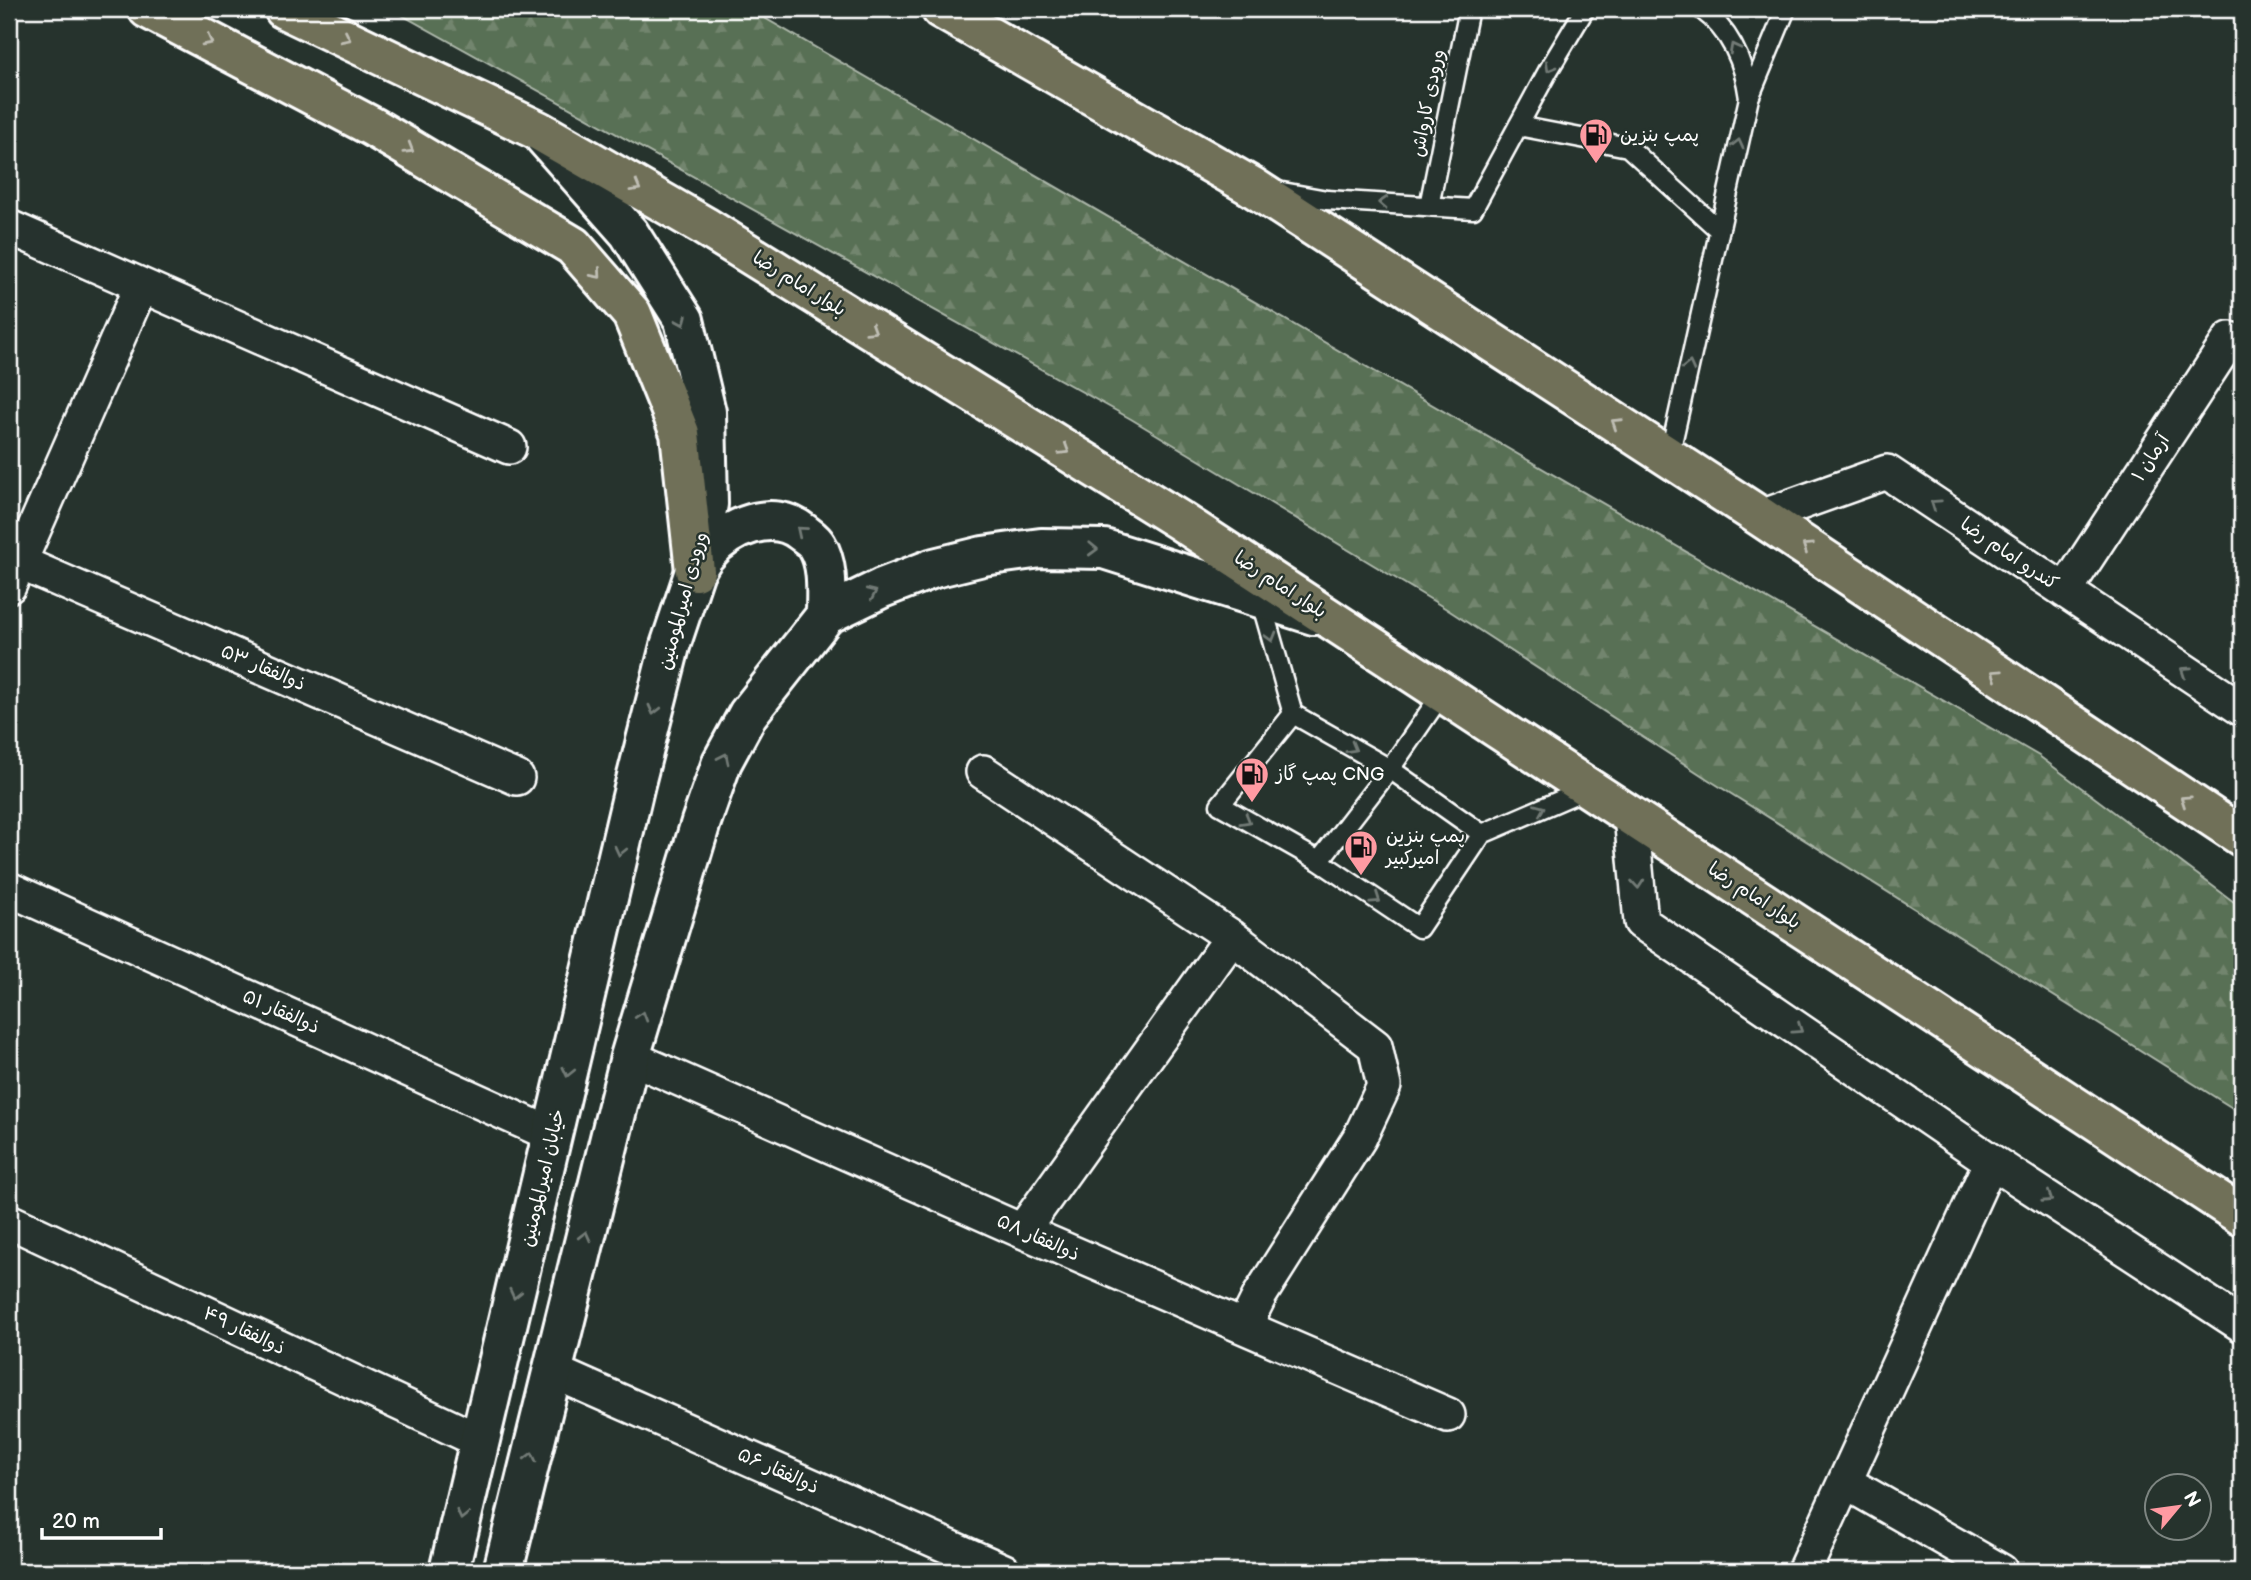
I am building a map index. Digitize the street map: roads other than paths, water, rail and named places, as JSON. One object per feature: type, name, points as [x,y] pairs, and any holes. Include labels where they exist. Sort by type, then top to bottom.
[{"type":"main road","points":[[148,9],[373,127],[573,246],[632,314],[680,433],[695,571]]},
{"type":"main road","name":"بلوار امام رضا","points":[[284,9],[539,131],[704,226],[1232,554],[2242,1216]]},
{"type":"main road","points":[[941,9],[1251,186],[1761,517],[2242,837]]},
{"type":"main road","name":"ورودی امیرالمومنین","points":[[539,131],[629,233],[684,320],[706,412],[708,504],[695,571],[670,646],[635,785]]},
{"type":"main road","points":[[695,571],[715,545],[742,527],[766,520],[791,523],[816,544],[824,562],[826,615]]},
{"type":"main road","points":[[503,1571],[630,1057],[701,822],[722,762],[748,714],[826,615],[882,588],[934,568],[984,556],[1041,548],[1104,549],[1336,621]]},
{"type":"main road","name":"خیابان امیرالمومنین","points":[[449,1571],[635,785]]},
{"type":"street","points":[[9,227],[509,447]]},
{"type":"street","points":[[12,569],[141,286]]},
{"type":"street","name":"آرمان ۱","points":[[2065,591],[2230,338],[2242,347]]},
{"type":"street","name":"کندرو امام رضا","points":[[1761,517],[1887,472],[2242,709]]},
{"type":"street","name":"ذوالفقار ۵۳","points":[[12,569],[517,778]]},
{"type":"street","points":[[984,772],[1232,937],[1375,1046],[1384,1086],[1360,1136],[1260,1295],[1244,1327]]},
{"type":"street","points":[[1631,816],[1641,922],[1991,1161],[2242,1325]]},
{"type":"street","name":"ذوالفقار ۵۱","points":[[9,889],[553,1135]]},
{"type":"street","points":[[1022,1231],[1232,937]]},
{"type":"street","name":"ذوالفقار ۵۸","points":[[630,1057],[1022,1231],[1448,1415]]},
{"type":"street","points":[[1804,1571],[1991,1161]]},
{"type":"street","name":"ذوالفقار ۴۹","points":[[9,1221],[480,1441]]},
{"type":"street","name":"ذوالفقار ۵۶","points":[[552,1371],[1004,1571]]},
{"type":"street","points":[[1845,1482],[2001,1571]]},
{"type":"lane","name":"ورودی کارواش","points":[[1429,206],[1469,9]]},
{"type":"lane","points":[[1251,186],[1327,200],[1473,209],[1585,9]]},
{"type":"lane","points":[[1701,9],[1727,34],[1738,53],[1746,75],[1749,98]]},
{"type":"lane","points":[[1669,457],[1749,98],[1786,9]]},
{"type":"lane","points":[[1518,126],[1628,147],[1719,230]]},
{"type":"lane","points":[[1232,554],[1260,598],[1293,714],[1390,769],[1482,834]]},
{"type":"lane","points":[[1319,861],[1390,769],[1443,692]]},
{"type":"lane","points":[[1293,714],[1220,805],[1319,861],[1419,928],[1482,834],[1590,788]]},
{"type":"place","name":"پمپ بنزین","points":[[1596,165]]},
{"type":"place","name":"پمپ گاز CNG","points":[[1252,804]]},
{"type":"place","name":"پمپ بنزین امیرکبیر","points":[[1361,877]]}]
